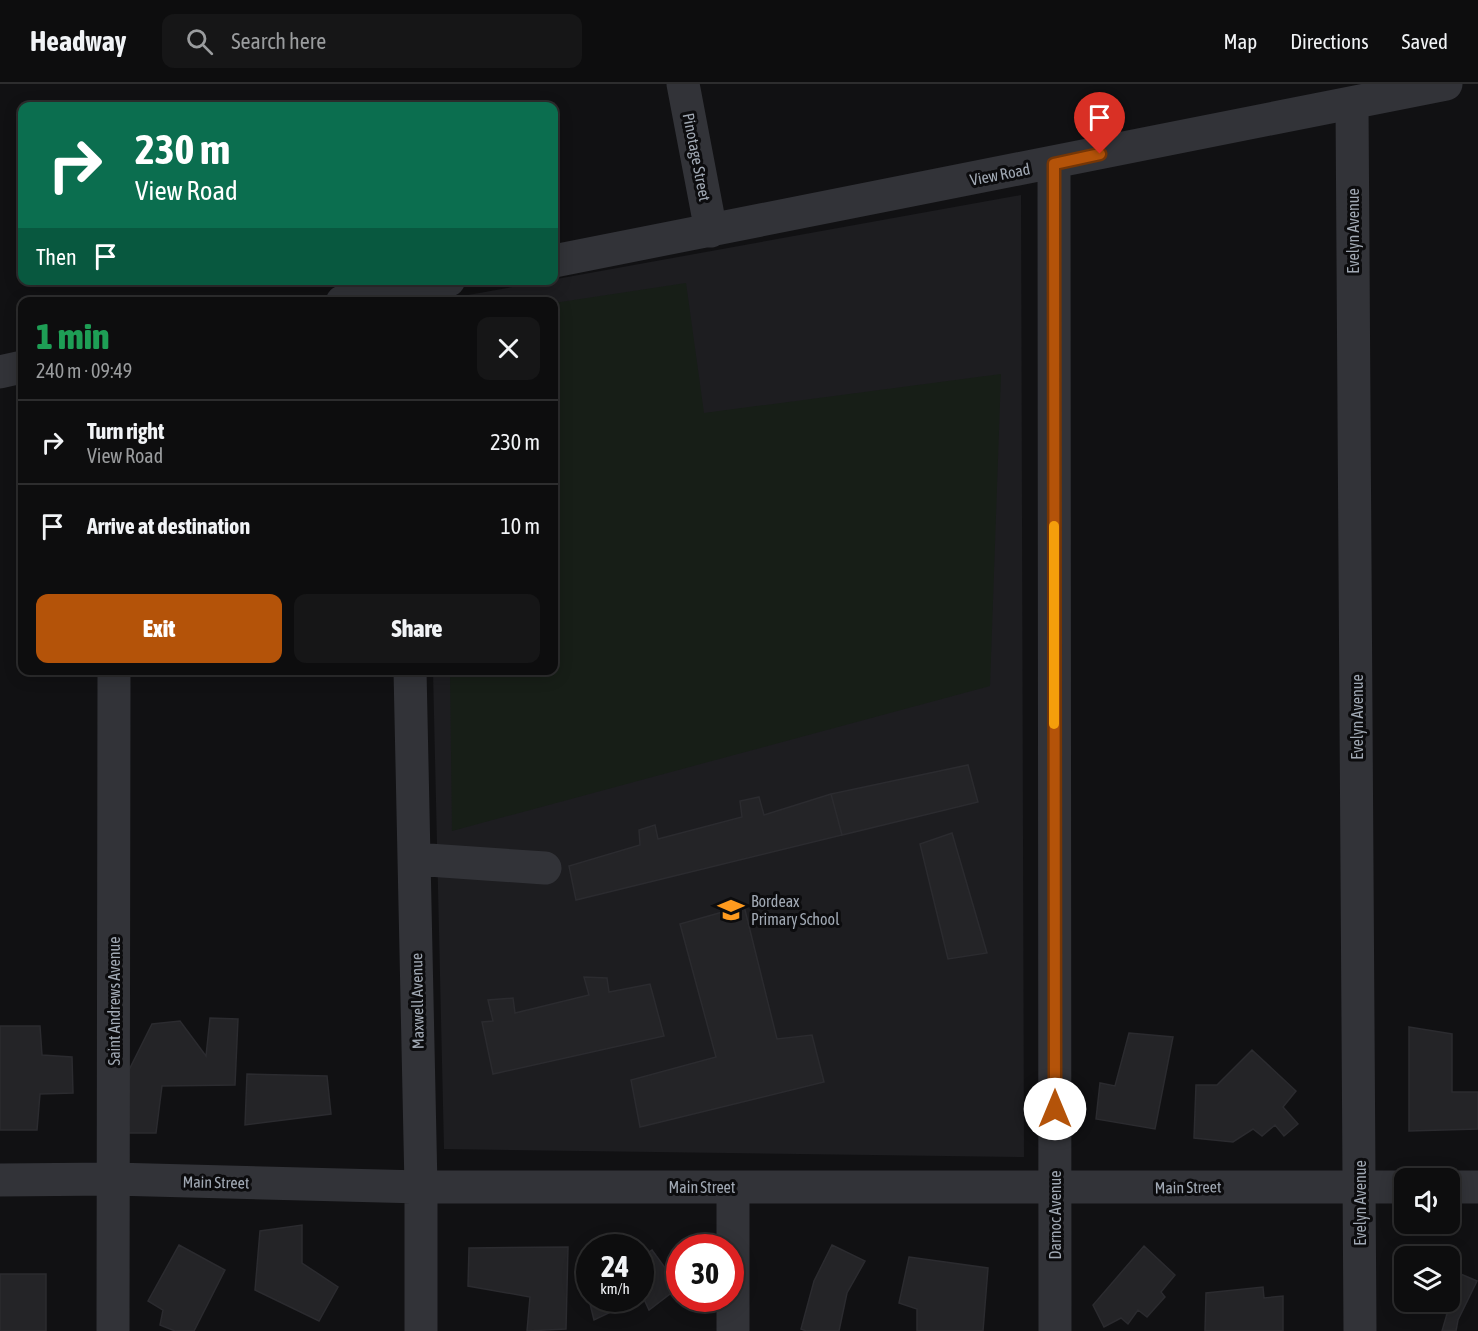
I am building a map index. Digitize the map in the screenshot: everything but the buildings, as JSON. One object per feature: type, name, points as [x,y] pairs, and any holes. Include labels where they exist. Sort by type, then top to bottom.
[{"type":"street","name":"Pinotage Street","points":[[683,84],[711,231]]},
{"type":"street","name":"View Road","points":[[558,260],[1054,164],[1446,84]]},
{"type":"street","name":"Evelyn Avenue","points":[[1352,103],[1360,1331]]},
{"type":"street","name":"Darnoc Avenue","points":[[1054,164],[1055,1331]]},
{"type":"street","points":[[386,297],[403,295],[434,285]]},
{"type":"street","points":[[0,372],[18,368]]},
{"type":"street","name":"Saint Andrews Avenue","points":[[113,1331],[114,675]]},
{"type":"street","name":"Maxwell Avenue","points":[[411,675],[421,1187],[421,1331]]},
{"type":"street","points":[[414,859],[545,868]]},
{"type":"street","name":"Main Street","points":[[0,1180],[113,1179],[421,1187],[1055,1189],[1394,1187]]},
{"type":"street","points":[[733,1187],[733,1331]]},
{"type":"street","points":[[1460,1187],[1478,1187]]},
{"type":"shaded area","name":"Bordeax Primary School","points":[[1021,195],[1024,1157],[444,1149],[433,675],[558,675],[558,297],[457,297],[523,285],[558,285],[558,279]]},
{"type":"shaded area","points":[[686,283],[704,413],[1001,374],[990,686],[452,831],[450,675],[558,675],[558,302]]},
{"type":"slow traffic","points":[[1054,526],[1054,724]]},
{"type":"place","name":"Bordeax Primary School","points":[[731,910]]},
{"type":"route","points":[[1055,1109],[1054,164],[1100,154]]}]
